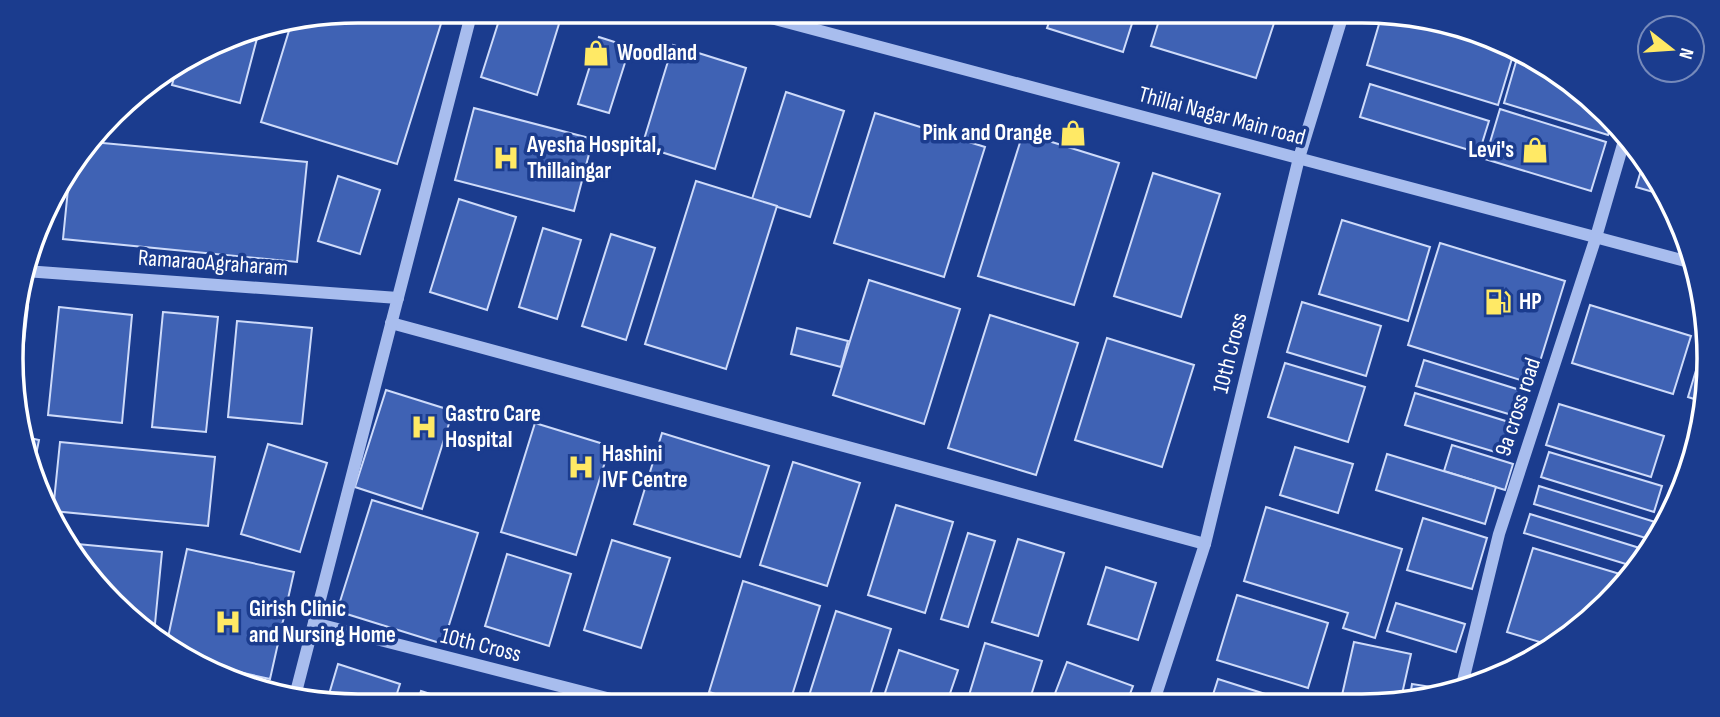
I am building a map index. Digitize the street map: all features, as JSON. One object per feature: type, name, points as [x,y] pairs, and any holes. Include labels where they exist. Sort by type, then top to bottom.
[{"type":"street","points":[[297,689],[469,23]]},
{"type":"street","name":"Thillai Nagar Main road","points":[[793,23],[1682,260]]},
{"type":"street","name":"10th Cross","points":[[1156,694],[1205,544],[1299,159],[1340,23]]},
{"type":"street","name":"9a cross road","points":[[1464,678],[1499,534],[1623,148]]},
{"type":"street","name":"RamaraoAgraharam","points":[[34,272],[398,298]]},
{"type":"street","points":[[391,323],[1205,544]]},
{"type":"street","name":"10th Cross","points":[[314,623],[591,694]]},
{"type":"building","points":[[337,23],[441,23],[397,164],[261,122],[289,30]]},
{"type":"building","points":[[498,23],[559,23],[537,95],[481,77]]},
{"type":"building","points":[[1049,23],[1132,23],[1123,52],[1047,28]]},
{"type":"building","points":[[1158,23],[1274,23],[1256,78],[1151,46]]},
{"type":"building","points":[[1379,23],[1448,34],[1512,58],[1498,105],[1367,65]]},
{"type":"building","points":[[599,37],[630,47],[609,113],[578,104]]},
{"type":"building","points":[[257,39],[240,103],[172,85],[174,78],[210,57]]},
{"type":"building","points":[[673,45],[746,68],[715,169],[642,146]]},
{"type":"building","points":[[1516,61],[1566,92],[1609,132],[1608,135],[1504,103]]},
{"type":"building","points":[[1370,84],[1489,121],[1479,153],[1360,117]]},
{"type":"building","points":[[786,92],[844,111],[810,217],[752,199]]},
{"type":"building","points":[[474,108],[593,139],[574,211],[455,180]]},
{"type":"building","points":[[1500,109],[1606,142],[1591,191],[1485,159]]},
{"type":"building","points":[[875,113],[985,147],[944,277],[834,243]]},
{"type":"building","points":[[1023,133],[1119,163],[1074,305],[978,276]]},
{"type":"building","points":[[101,143],[307,162],[297,262],[63,239],[68,191]]},
{"type":"building","points":[[1641,172],[1652,192],[1636,187]]},
{"type":"building","points":[[1153,173],[1220,194],[1181,317],[1114,296]]},
{"type":"building","points":[[338,176],[380,190],[360,254],[318,241]]},
{"type":"building","points":[[696,181],[777,206],[726,369],[645,344]]},
{"type":"building","points":[[459,199],[516,217],[487,310],[430,292]]},
{"type":"building","points":[[1342,220],[1430,247],[1408,321],[1319,294]]},
{"type":"building","points":[[543,228],[581,240],[557,319],[519,307]]},
{"type":"building","points":[[611,234],[655,248],[626,340],[582,326]]},
{"type":"building","points":[[1440,243],[1565,281],[1533,384],[1408,345]]},
{"type":"building","points":[[869,280],[960,309],[924,424],[833,395]]},
{"type":"building","points":[[1302,302],[1381,326],[1366,376],[1287,352]]},
{"type":"building","points":[[1590,305],[1691,336],[1673,394],[1572,363]]},
{"type":"building","points":[[28,306],[23,352],[23,337]]},
{"type":"building","points":[[59,307],[132,315],[122,423],[48,415]]},
{"type":"building","points":[[163,312],[218,317],[206,432],[152,427]]},
{"type":"building","points":[[990,315],[1078,343],[1036,475],[948,448]]},
{"type":"building","points":[[237,321],[312,328],[302,424],[228,417]]},
{"type":"building","points":[[797,328],[848,341],[841,367],[791,354]]},
{"type":"building","points":[[1107,338],[1194,365],[1162,467],[1075,440]]},
{"type":"building","points":[[1424,360],[1523,391],[1515,416],[1416,386]]},
{"type":"building","points":[[1285,363],[1365,387],[1348,442],[1268,417]]},
{"type":"building","points":[[1697,367],[1694,399],[1688,397]]},
{"type":"building","points":[[386,390],[453,411],[422,509],[355,487]]},
{"type":"building","points":[[1415,393],[1512,423],[1502,454],[1405,425]]},
{"type":"building","points":[[1559,404],[1664,436],[1651,477],[1546,445]]},
{"type":"building","points":[[535,423],[610,446],[576,555],[501,532]]},
{"type":"building","points":[[662,433],[769,466],[740,557],[634,524]]},
{"type":"building","points":[[32,439],[39,440],[36,452]]},
{"type":"building","points":[[60,442],[215,457],[208,526],[60,512],[54,500]]},
{"type":"building","points":[[268,444],[327,463],[300,552],[241,534]]},
{"type":"building","points":[[1452,445],[1513,464],[1505,490],[1444,471]]},
{"type":"building","points":[[1295,447],[1353,464],[1338,513],[1280,495]]},
{"type":"building","points":[[1549,452],[1662,486],[1654,512],[1541,477]]},
{"type":"building","points":[[1387,454],[1496,487],[1485,524],[1376,490]]},
{"type":"building","points":[[793,462],[860,483],[827,586],[760,565]]},
{"type":"building","points":[[1539,486],[1654,522],[1645,538],[1534,504]]},
{"type":"building","points":[[372,500],[478,533],[443,644],[337,611]]},
{"type":"building","points":[[896,505],[953,522],[925,613],[868,595]]},
{"type":"building","points":[[1266,507],[1402,549],[1375,638],[1343,628],[1348,613],[1244,581]]},
{"type":"building","points":[[1530,514],[1639,548],[1627,564],[1524,533]]},
{"type":"building","points":[[1423,518],[1487,538],[1472,589],[1407,570]]},
{"type":"building","points":[[968,533],[995,541],[968,627],[941,619]]},
{"type":"building","points":[[1018,539],[1064,553],[1038,636],[992,622]]},
{"type":"building","points":[[612,540],[670,558],[641,648],[584,630]]},
{"type":"building","points":[[79,544],[162,552],[155,626],[106,580]]},
{"type":"building","points":[[1533,548],[1619,574],[1583,611],[1541,642],[1507,632]]},
{"type":"building","points":[[187,549],[294,572],[270,679],[230,669],[168,635]]},
{"type":"building","points":[[507,554],[571,574],[549,646],[485,626]]},
{"type":"building","points":[[1106,567],[1156,583],[1138,640],[1088,624]]},
{"type":"building","points":[[743,581],[820,606],[792,694],[709,692]]},
{"type":"building","points":[[1237,595],[1328,623],[1308,688],[1217,660]]},
{"type":"building","points":[[1396,603],[1465,624],[1456,652],[1387,631]]},
{"type":"building","points":[[836,611],[891,629],[870,694],[810,694]]},
{"type":"building","points":[[1354,642],[1411,654],[1403,691],[1342,694]]},
{"type":"building","points":[[985,643],[1042,661],[1032,694],[969,694]]},
{"type":"building","points":[[899,650],[958,670],[950,694],[885,694]]},
{"type":"building","points":[[1067,662],[1133,686],[1130,694],[1055,694]]},
{"type":"building","points":[[338,664],[400,684],[397,694],[329,693]]},
{"type":"building","points":[[1218,679],[1265,694],[1213,694]]},
{"type":"building","points":[[1412,684],[1431,687],[1427,688],[1411,690]]},
{"type":"place","name":"Woodland","points":[[596,53]]},
{"type":"place","name":"Pink and Orange","points":[[1073,133]]},
{"type":"place","name":"Levi's","points":[[1535,150]]},
{"type":"place","name":"Ayesha Hospital, Thillaingar","points":[[506,158]]},
{"type":"place","name":"HP","points":[[1498,302]]},
{"type":"place","name":"Gastro Care Hospital","points":[[424,427]]},
{"type":"place","name":"Hashini IVF Centre","points":[[581,467]]},
{"type":"place","name":"Girish Clinic and Nursing Home","points":[[228,622]]}]
